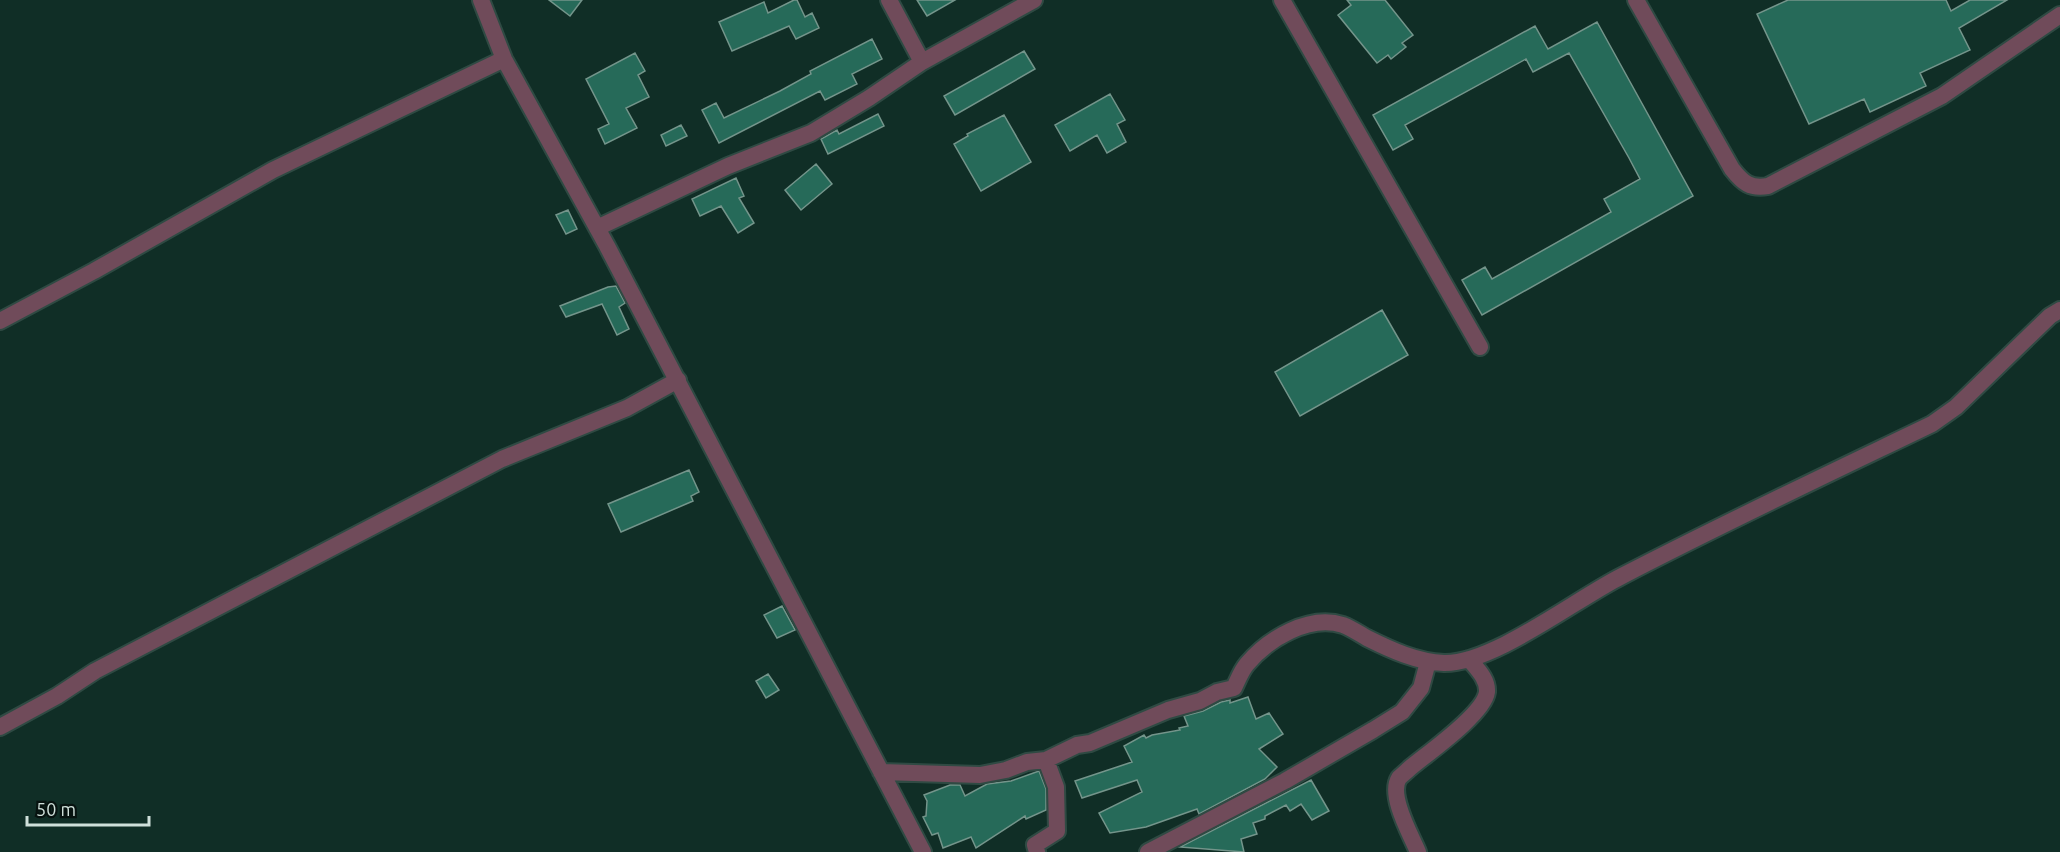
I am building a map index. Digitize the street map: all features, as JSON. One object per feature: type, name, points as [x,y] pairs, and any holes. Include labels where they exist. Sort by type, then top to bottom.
[{"type":"street","points":[[481,0],[504,59],[678,380],[923,852]]},
{"type":"street","points":[[888,0],[922,62]]},
{"type":"street","points":[[597,228],[728,166],[811,133],[922,62],[1034,0]]},
{"type":"street","points":[[1282,0],[1480,347]]},
{"type":"street","points":[[1636,0],[1732,169],[1748,186],[1754,187],[1768,186],[1916,111],[1942,96],[2060,15]]},
{"type":"street","points":[[0,321],[94,272],[273,170],[504,59]]},
{"type":"street","points":[[881,772],[980,775],[1006,770],[1027,762],[1046,760],[1077,745],[1090,743],[1216,692],[1234,688],[1246,665],[1271,641],[1293,629],[1324,624],[1342,625],[1390,649],[1428,662],[1447,663],[1469,659],[1500,647],[1620,577],[1932,424],[1956,407],[2050,316],[2060,310]]},
{"type":"street","points":[[0,727],[57,696],[95,671],[444,489],[537,444],[627,408],[678,380]]},
{"type":"street","points":[[1418,852],[1398,805],[1396,786],[1399,779],[1410,768],[1481,707],[1487,691],[1483,676],[1469,659]]},
{"type":"street","points":[[1148,852],[1285,781],[1402,712],[1421,688],[1428,662]]},
{"type":"street","points":[[1037,852],[1034,847],[1037,843],[1057,831],[1056,787],[1046,760]]},
{"type":"building","points":[[549,0],[582,0],[570,16]]},
{"type":"building","points":[[797,0],[805,17],[812,13],[819,28],[796,39],[789,26],[732,51],[719,22],[764,2],[768,13]]},
{"type":"building","points":[[917,0],[955,0],[927,16]]},
{"type":"building","points":[[1347,0],[1385,0],[1413,35],[1402,43],[1406,47],[1391,59],[1388,55],[1377,63],[1338,15],[1351,5]]},
{"type":"building","points":[[1788,0],[1946,0],[1951,11],[1970,0],[2007,0],[1959,28],[1970,50],[1920,73],[1926,86],[1870,112],[1864,99],[1809,124],[1757,14]]},
{"type":"building","points":[[1597,22],[1693,196],[1482,315],[1462,280],[1485,267],[1492,279],[1611,212],[1604,199],[1640,179],[1629,158],[1569,53],[1533,72],[1526,59],[1405,125],[1413,139],[1393,150],[1373,115],[1535,26],[1548,49]]},
{"type":"building","points":[[872,39],[882,59],[852,74],[857,84],[825,100],[820,91],[719,143],[702,110],[716,103],[724,118],[780,91],[811,74],[810,71]]},
{"type":"building","points":[[1024,51],[1035,69],[955,115],[944,96]]},
{"type":"building","points":[[635,53],[645,71],[638,75],[649,97],[626,108],[637,128],[605,144],[598,129],[609,124],[586,79]]},
{"type":"building","points":[[1110,94],[1125,120],[1117,124],[1126,142],[1107,153],[1097,135],[1070,151],[1055,125]]},
{"type":"building","points":[[878,114],[884,126],[828,154],[821,139],[837,130],[839,134]]},
{"type":"building","points":[[1004,115],[1031,162],[981,191],[954,144],[968,136],[967,134]]},
{"type":"building","points":[[681,125],[687,136],[666,146],[661,135]]},
{"type":"building","points":[[816,164],[832,184],[801,210],[785,190]]},
{"type":"building","points":[[736,178],[744,196],[739,198],[754,223],[738,233],[721,206],[700,216],[692,199]]},
{"type":"building","points":[[568,210],[577,229],[566,234],[556,215]]},
{"type":"building","points":[[616,286],[625,303],[619,307],[629,329],[617,335],[602,304],[566,317],[560,306],[608,287]]},
{"type":"building","points":[[1382,310],[1408,355],[1300,416],[1275,372]]},
{"type":"building","points":[[689,470],[699,492],[691,496],[693,501],[621,532],[608,504]]},
{"type":"building","points":[[782,606],[795,630],[777,638],[764,615]]},
{"type":"building","points":[[768,674],[779,690],[766,698],[756,681]]},
{"type":"building","points":[[1248,697],[1256,719],[1269,713],[1283,734],[1259,749],[1277,767],[1265,779],[1199,814],[1197,809],[1146,827],[1110,833],[1099,813],[1142,792],[1137,780],[1082,798],[1075,781],[1132,762],[1124,746],[1144,735],[1146,738],[1188,726],[1184,716],[1203,711],[1221,702],[1230,700],[1230,703]]},
{"type":"building","points":[[1039,771],[1046,789],[1046,810],[1026,819],[1025,816],[976,848],[971,837],[943,848],[938,833],[932,835],[923,817],[926,816],[927,801],[924,795],[950,785],[960,785],[965,796],[987,784],[1011,781]]},
{"type":"building","points":[[1311,780],[1329,811],[1312,820],[1301,804],[1290,811],[1286,805],[1265,816],[1265,819],[1253,823],[1257,834],[1241,839],[1244,852],[1180,847]]}]
